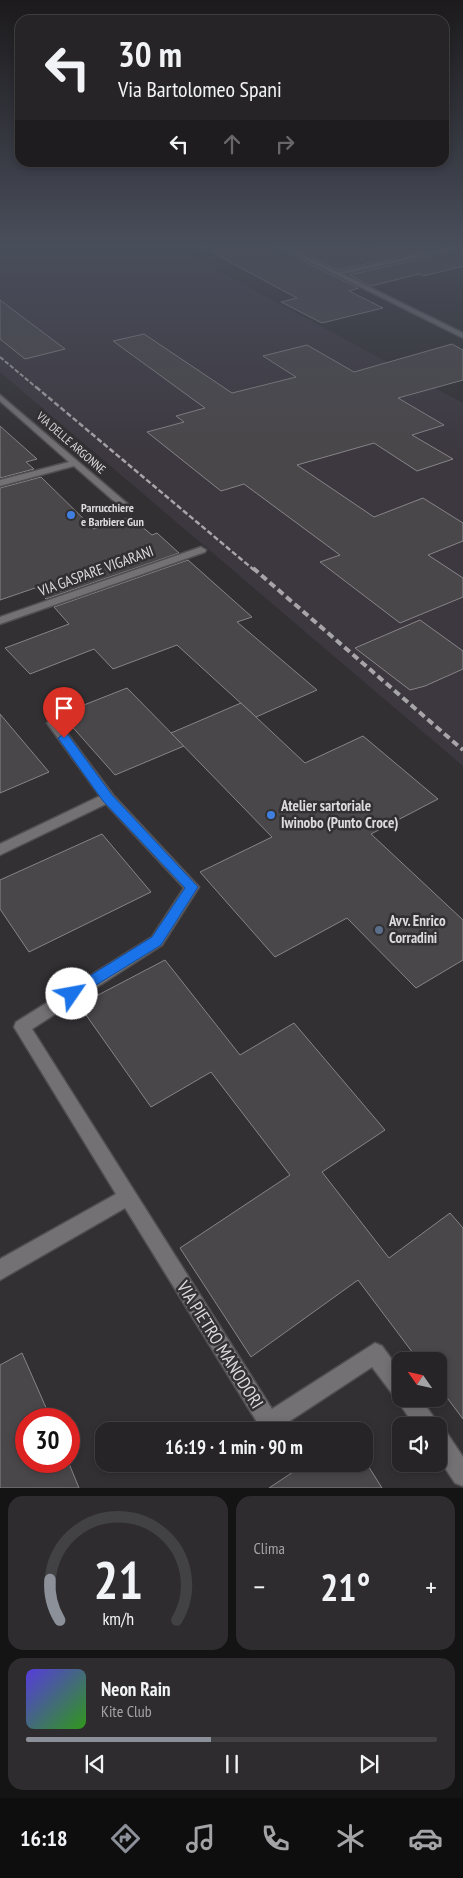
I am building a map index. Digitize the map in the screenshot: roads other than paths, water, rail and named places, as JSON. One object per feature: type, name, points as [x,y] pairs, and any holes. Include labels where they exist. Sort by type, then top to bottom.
[{"type":"street","points":[[421,315],[463,336]]},
{"type":"street","name":"VIA DELLE ARGONNE","points":[[0,397],[126,508]]},
{"type":"street","points":[[0,483],[75,463]]},
{"type":"street","name":"VIA GASPARE VIGARANI","points":[[0,621],[201,550]]},
{"type":"street","points":[[0,850],[108,798],[53,722]]},
{"type":"street","name":"VIA PIETRO MANODORI","points":[[108,798],[192,887],[157,941],[22,1026],[126,1197],[269,1423],[375,1352],[392,1376]]},
{"type":"street","points":[[0,1270],[126,1197]]},
{"type":"street","points":[[447,1452],[463,1475]]},
{"type":"railway","points":[[0,357],[37,388]]},
{"type":"railway","points":[[36,387],[254,570]]},
{"type":"railway","points":[[253,568],[463,750]]},
{"type":"place","name":"Parrucchiere e Barbiere Gun","points":[[71,515]]},
{"type":"place","name":"Atelier sartoriale Iwinobo (Punto Croce)","points":[[271,815]]},
{"type":"place","name":"Avv. Enrico Corradini","points":[[379,930]]}]
